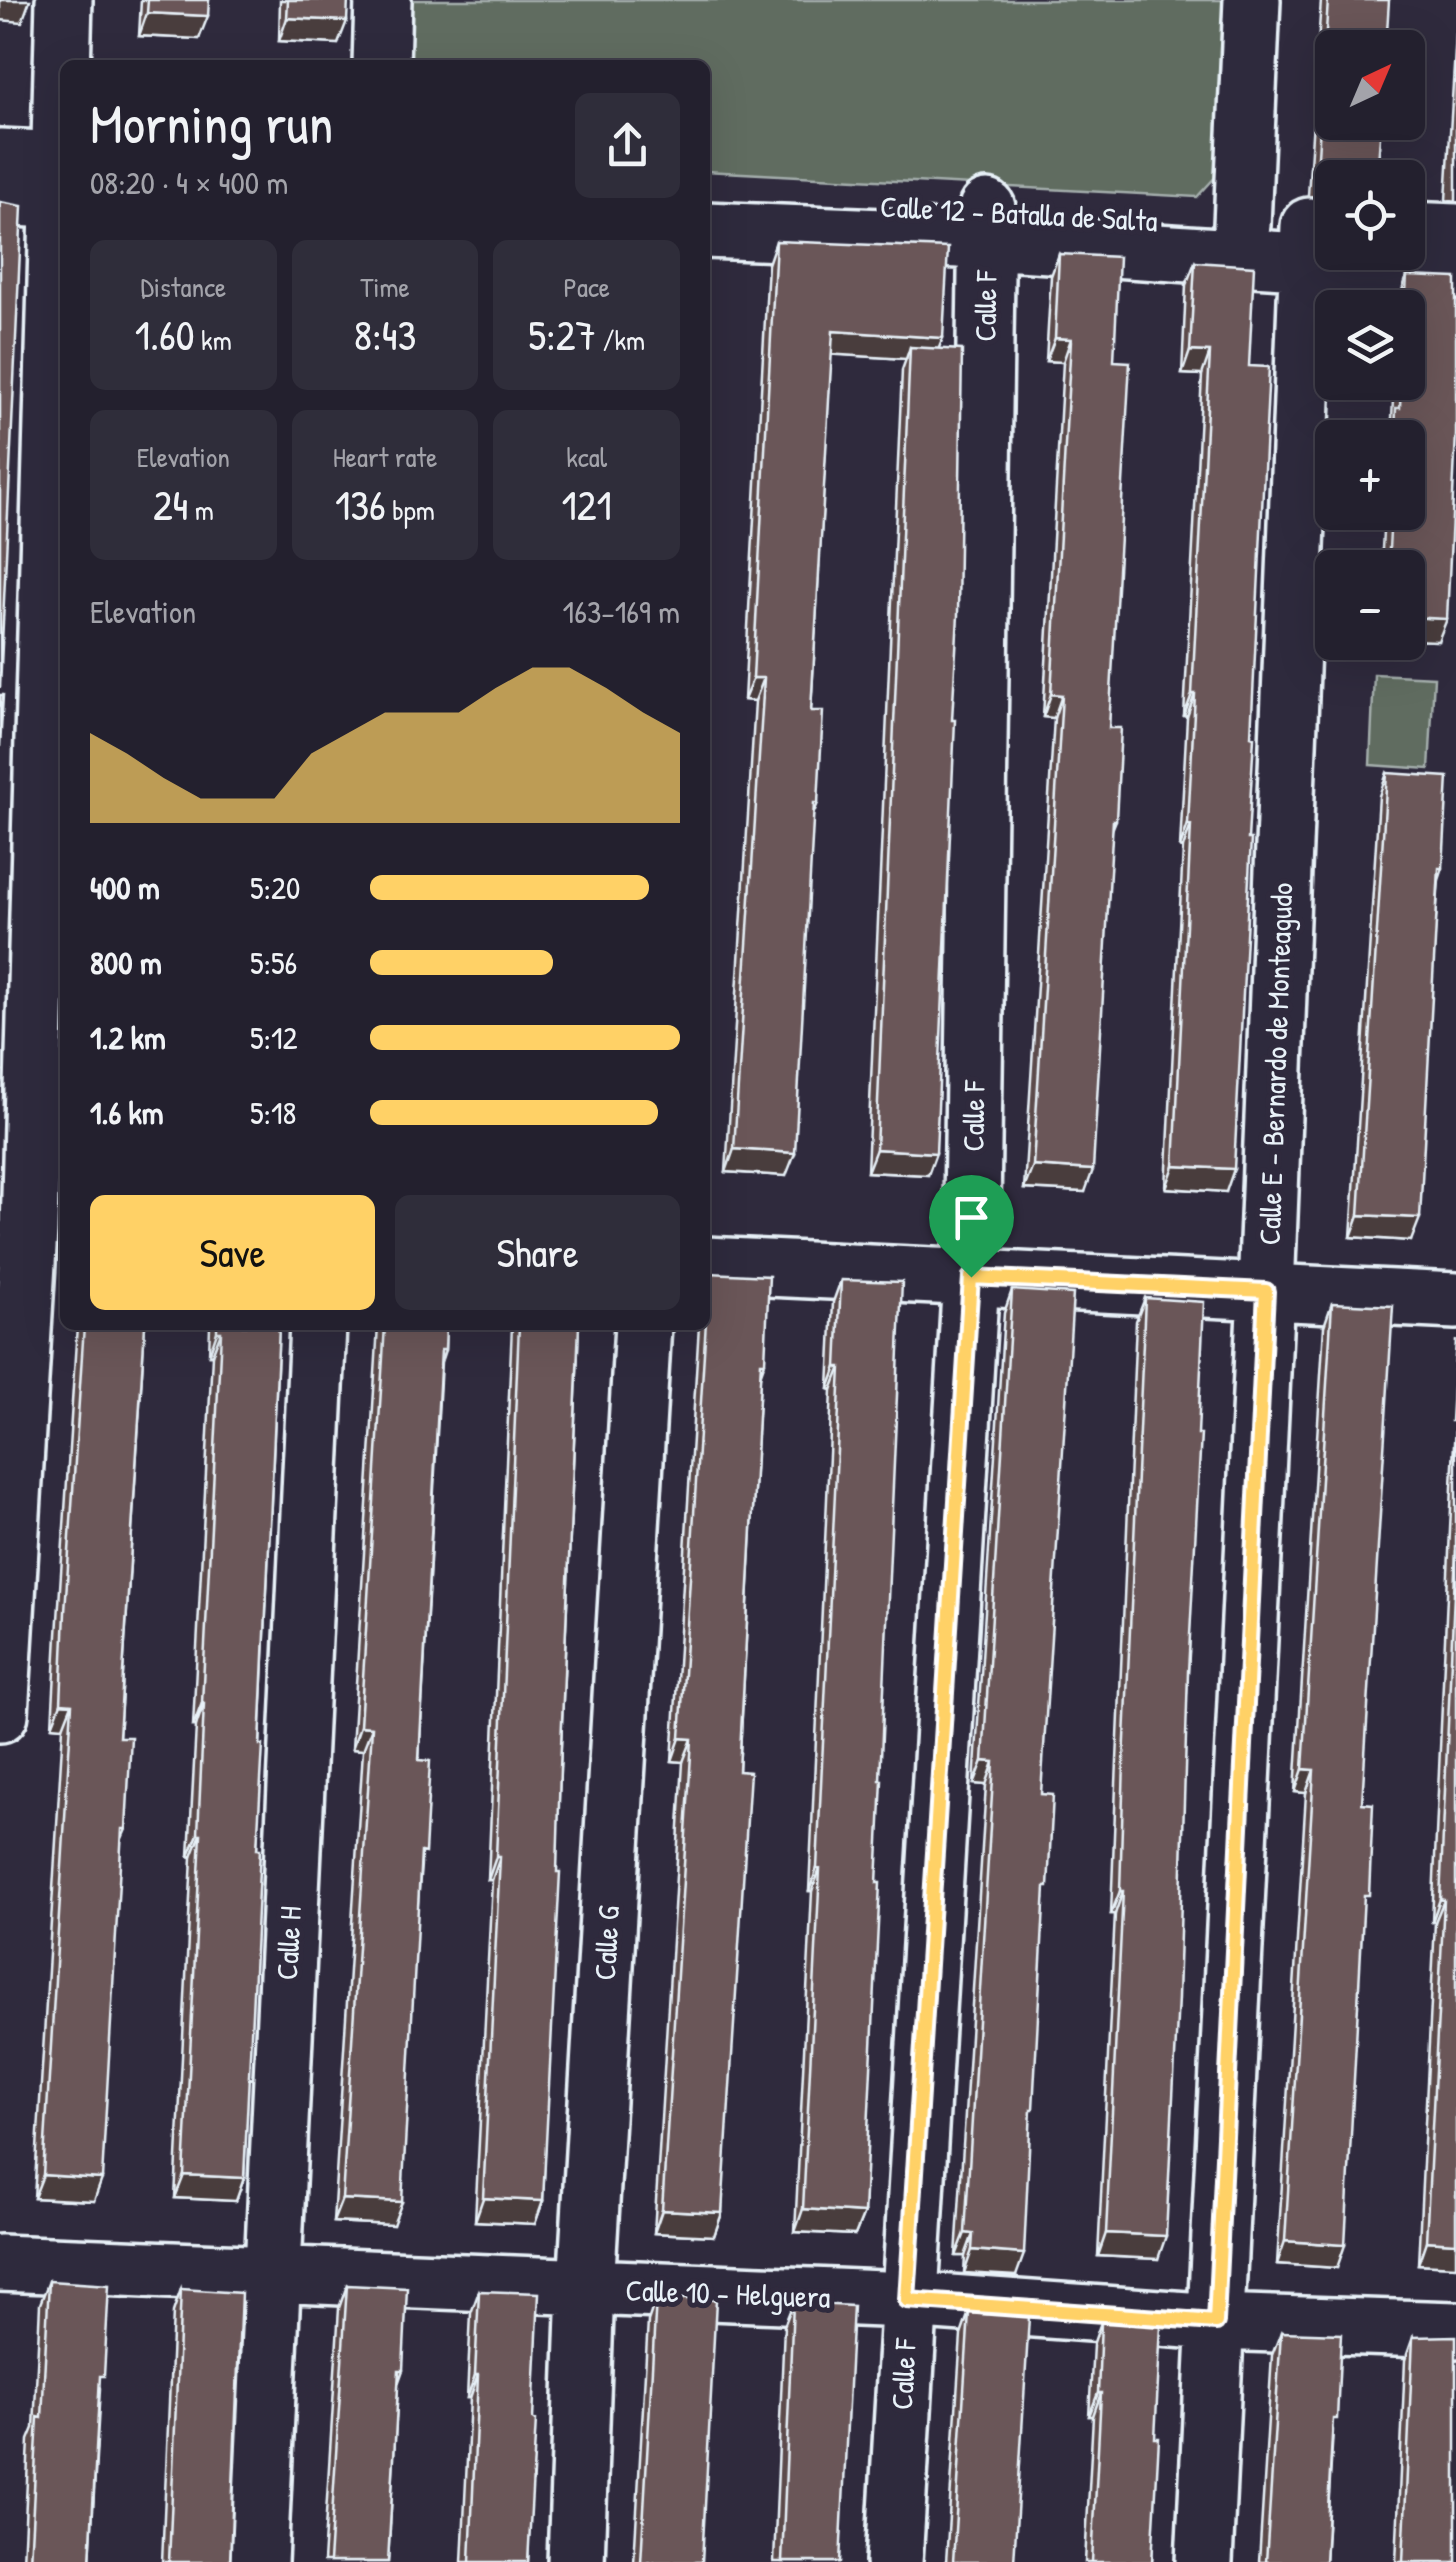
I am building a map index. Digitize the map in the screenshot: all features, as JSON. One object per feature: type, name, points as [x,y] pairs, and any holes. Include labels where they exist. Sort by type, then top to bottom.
[{"type":"street","points":[[63,60],[64,0]]},
{"type":"street","points":[[381,60],[383,0]]},
{"type":"street","points":[[1242,225],[1252,0]]},
{"type":"street","points":[[0,157],[60,181]]},
{"type":"street","points":[[0,197],[60,181]]},
{"type":"street","name":"Calle 12 - Batalla de Salta","points":[[710,202],[987,224],[1315,238]]},
{"type":"street","points":[[0,1714],[31,1230],[60,216]]},
{"type":"street","name":"Calle 12 - Batalla de Salta","points":[[710,230],[987,224],[1242,225],[1315,238]]},
{"type":"street","name":"Calle F","points":[[894,2562],[971,1277],[987,224]]},
{"type":"street","points":[[1425,231],[1456,232]]},
{"type":"street","name":"Calle E - Bernardo de Monteagudo","points":[[1204,2562],[1315,259]]},
{"type":"street","name":"Calle 12 - Batalla de Salta","points":[[1425,264],[1456,271]]},
{"type":"street","points":[[710,1265],[1456,1301]]},
{"type":"street","name":"Calle H","points":[[259,2562],[318,1330]]},
{"type":"street","name":"Calle G","points":[[576,2562],[586,2287],[643,1330]]},
{"type":"street","name":"Calle 10 - Helguera","points":[[0,2263],[907,2300],[1216,2322],[1456,2330]]},
{"type":"green space","points":[[412,0],[1228,0],[1219,173],[1197,197],[710,171],[710,60],[408,60]]},
{"type":"green space","points":[[1374,674],[1434,677],[1429,769],[1370,765]]},
{"type":"building","points":[[148,0],[209,0],[208,16],[147,13]]},
{"type":"building","points":[[288,0],[348,0],[347,21],[287,18]]},
{"type":"building","points":[[1328,0],[1389,0],[1387,30],[1326,30]]},
{"type":"building","points":[[1319,140],[1380,140],[1378,160],[1318,160]]},
{"type":"building","points":[[0,202],[22,206],[0,688]]},
{"type":"building","points":[[776,241],[948,248],[943,338],[833,331],[811,711],[823,711],[818,803],[814,803],[795,1153],[734,1149],[764,678],[753,678]]},
{"type":"building","points":[[1059,254],[1119,257],[1114,361],[1130,362],[1109,728],[1121,728],[1093,1170],[1033,1166],[1062,695],[1051,694],[1071,339],[1055,338]]},
{"type":"building","points":[[1195,262],[1254,266],[1249,366],[1269,367],[1234,1169],[1174,1166],[1210,352],[1190,351]]},
{"type":"building","points":[[1407,276],[1456,278],[1456,434],[1447,619],[1425,618],[1425,550],[1389,550],[1390,530],[1425,530],[1425,420],[1396,420],[1400,400],[1425,400],[1425,290],[1406,290]]},
{"type":"building","points":[[910,347],[962,350],[955,720],[936,1153],[876,1149]]},
{"type":"building","points":[[0,695],[3,695],[0,747]]},
{"type":"building","points":[[1387,773],[1448,777],[1443,868],[1439,868],[1420,1218],[1359,1215]]},
{"type":"building","points":[[710,1273],[769,1276],[739,1771],[750,1772],[722,2213],[662,2210],[692,1739],[680,1738],[705,1330],[710,1330]]},
{"type":"building","points":[[841,1280],[902,1282],[864,2213],[803,2209],[841,1367],[837,1367]]},
{"type":"building","points":[[1012,1290],[1073,1294],[1041,1794],[1053,1795],[1024,2254],[972,2250],[973,2234],[965,2233],[994,1762],[983,1761]]},
{"type":"building","points":[[1145,1298],[1204,1302],[1166,2236],[1106,2233]]},
{"type":"building","points":[[1332,1303],[1393,1306],[1362,1803],[1373,1804],[1369,1895],[1364,1895],[1345,2245],[1285,2241],[1314,1770],[1303,1769]]},
{"type":"building","points":[[84,1330],[145,1330],[119,1737],[131,1737],[102,2179],[43,2175],[72,1704],[61,1703]]},
{"type":"building","points":[[279,1330],[244,2178],[184,2175],[221,1332],[217,1332]]},
{"type":"building","points":[[385,1330],[446,1330],[445,1350],[441,1350],[419,1760],[430,1761],[425,1853],[421,1852],[402,2202],[342,2199],[372,1727],[360,1726]]},
{"type":"building","points":[[519,1330],[579,1330],[560,1769],[560,1872],[543,2201],[483,2198],[500,1857],[496,1857]]},
{"type":"building","points":[[1456,1550],[1456,2243],[1426,2241],[1444,1900],[1440,1899]]},
{"type":"building","points":[[49,2281],[109,2285],[90,2562],[30,2562]]},
{"type":"building","points":[[347,2285],[407,2288],[388,2562],[329,2562]]},
{"type":"building","points":[[181,2289],[241,2293],[230,2562],[169,2562]]},
{"type":"building","points":[[479,2291],[539,2293],[528,2562],[470,2562]]},
{"type":"building","points":[[656,2298],[716,2300],[702,2562],[641,2562]]},
{"type":"building","points":[[793,2303],[853,2306],[840,2562],[782,2562]]},
{"type":"building","points":[[969,2312],[1029,2317],[1014,2562],[953,2562]]},
{"type":"building","points":[[1101,2322],[1161,2326],[1152,2562],[1092,2562]]},
{"type":"building","points":[[1281,2332],[1341,2334],[1325,2562],[1266,2562]]},
{"type":"building","points":[[1456,2336],[1456,2562],[1403,2562],[1413,2337]]},
{"type":"route","points":[[971,1277],[1266,1291],[1216,2322],[907,2300],[971,1277]]}]
